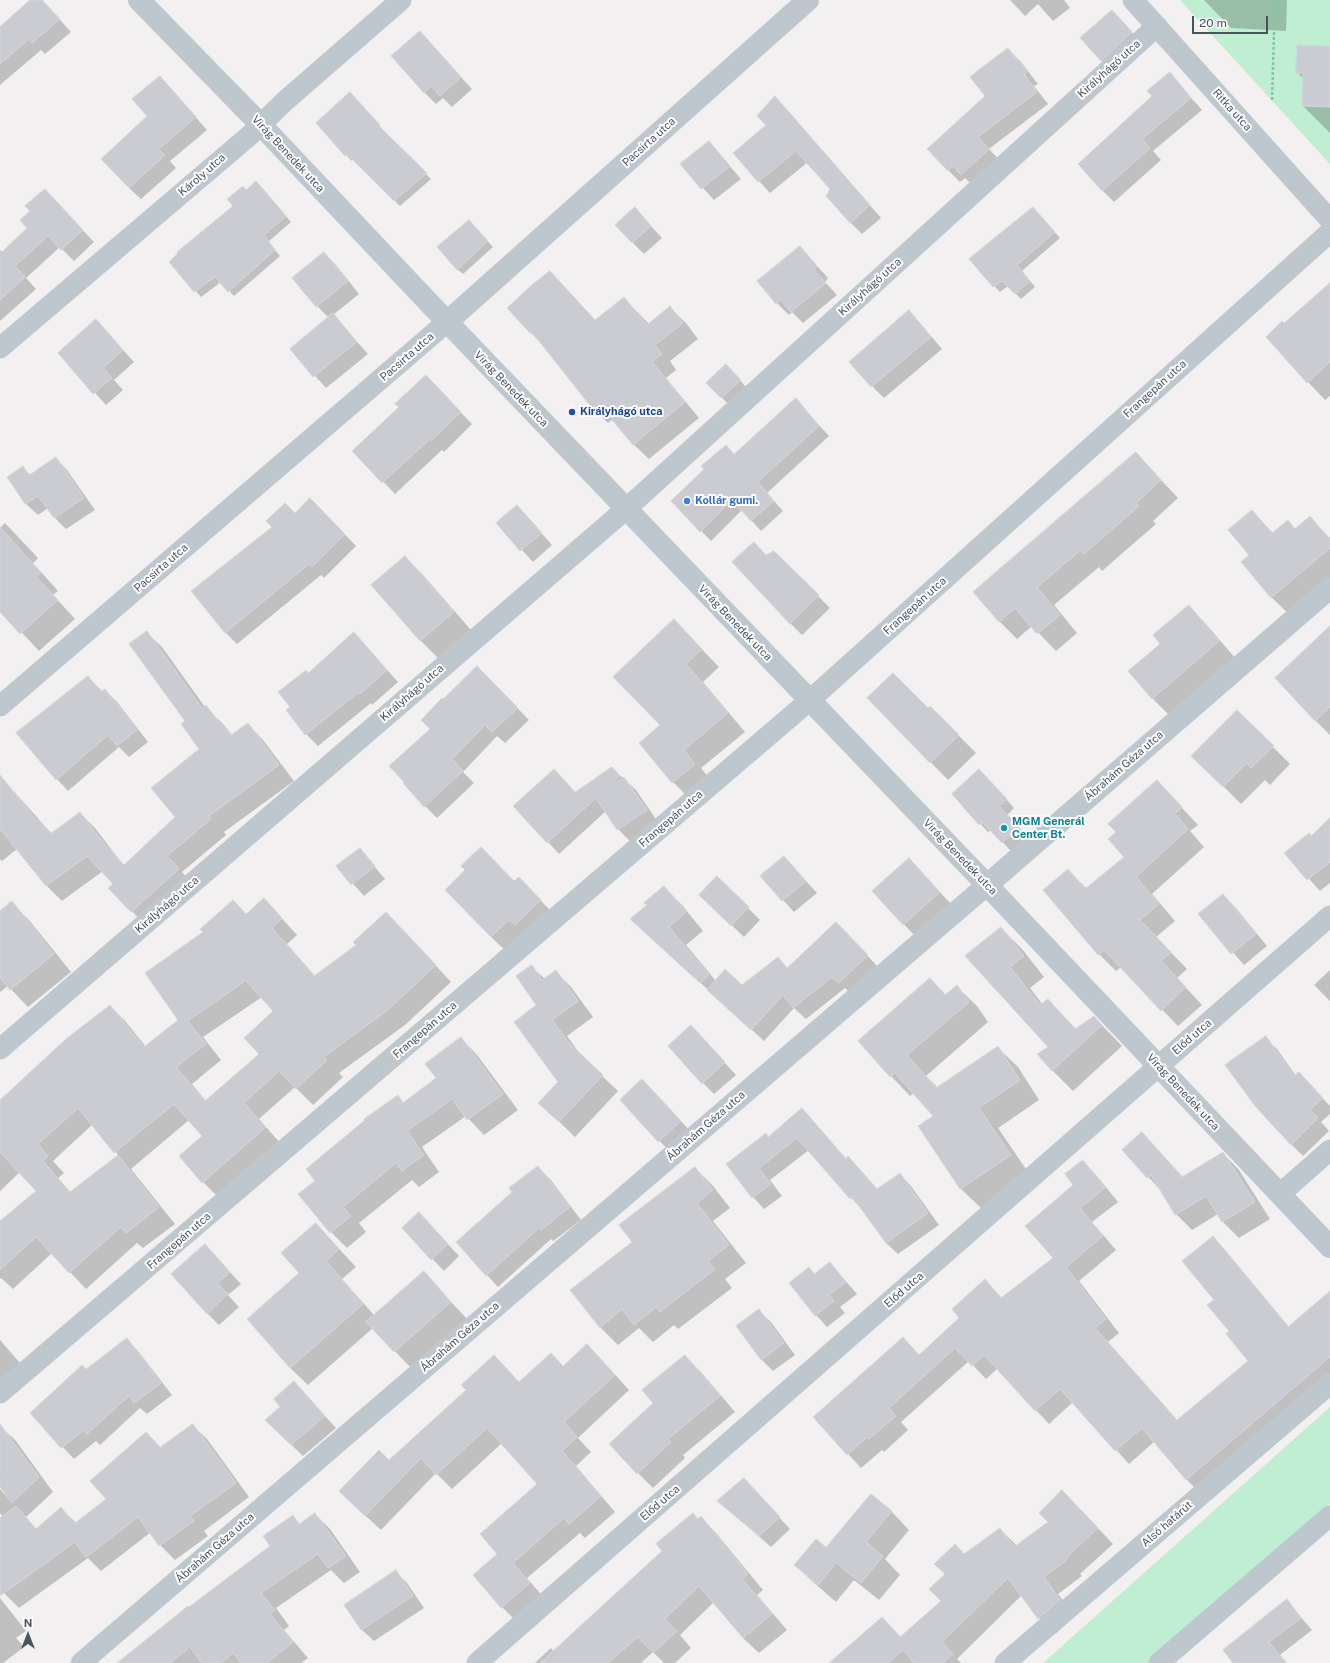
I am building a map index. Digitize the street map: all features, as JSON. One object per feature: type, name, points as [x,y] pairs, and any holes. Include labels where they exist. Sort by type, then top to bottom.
[{"type":"street","name":"Virág Benedek utca","points":[[139,0],[261,125],[447,322],[987,885],[1330,1247]]},
{"type":"street","name":"Károly utca","points":[[0,348],[261,125],[285,101],[401,0]]},
{"type":"street","name":"Pacsirta utca","points":[[0,706],[447,322],[808,0]]},
{"type":"street","name":"Ritka utca","points":[[1133,0],[1330,220]]},
{"type":"street","name":"Királyhágó utca","points":[[0,1048],[626,509],[1157,26]]},
{"type":"street","name":"Frangepán utca","points":[[0,1393],[810,700],[1330,232]]},
{"type":"street","name":"Ábrahám Géza utca","points":[[81,1663],[987,885],[1330,588]]},
{"type":"street","name":"Előd utca","points":[[477,1663],[1330,916]]},
{"type":"street","points":[[1280,1194],[1330,1150]]},
{"type":"street","name":"Alsó határút","points":[[1005,1663],[1330,1384]]},
{"type":"street","points":[[1162,1662],[1330,1516]]},
{"type":"path","points":[[1272,100],[1275,0]]},
{"type":"green space","points":[[1180,0],[1330,0],[1330,164]]},
{"type":"green space","points":[[1330,1407],[1330,1504],[1149,1663],[1043,1663]]},
{"type":"building","points":[[30,0],[42,0],[60,19],[32,43],[29,39],[0,64],[0,27]]},
{"type":"building","points":[[1112,10],[1132,32],[1101,61],[1080,38]]},
{"type":"building","points":[[420,31],[461,77],[440,96],[431,86],[424,93],[391,56]]},
{"type":"building","points":[[1297,45],[1330,46],[1330,107],[1302,106],[1303,73],[1296,73]]},
{"type":"building","points":[[1008,48],[1027,72],[1024,74],[1037,92],[978,137],[989,149],[961,175],[953,166],[948,171],[927,149],[985,96],[970,77]]},
{"type":"building","points":[[1170,72],[1191,98],[1142,139],[1150,148],[1102,191],[1078,164],[1152,96],[1147,91]]},
{"type":"building","points":[[160,76],[196,117],[159,149],[165,155],[129,188],[101,159],[147,116],[132,99]]},
{"type":"building","points":[[350,92],[380,125],[379,126],[427,173],[394,201],[347,154],[345,156],[316,123]]},
{"type":"building","points":[[775,96],[870,205],[850,223],[826,196],[830,189],[796,151],[758,182],[733,153],[766,125],[757,116]]},
{"type":"building","points":[[709,141],[730,166],[701,189],[680,164]]},
{"type":"building","points":[[256,181],[286,216],[264,235],[275,250],[228,292],[215,277],[194,292],[169,262],[178,253],[177,252],[233,206],[227,199],[243,186],[246,190]]},
{"type":"building","points":[[45,189],[83,230],[61,250],[48,236],[15,266],[25,277],[0,300],[0,250],[2,252],[27,228],[20,220],[30,211],[25,206]]},
{"type":"building","points":[[635,207],[651,226],[632,243],[615,225]]},
{"type":"building","points":[[1033,207],[1055,232],[1017,265],[1030,281],[1015,294],[1002,281],[993,287],[969,259]]},
{"type":"building","points":[[469,220],[488,241],[457,270],[437,247]]},
{"type":"building","points":[[800,246],[817,266],[814,270],[826,283],[791,312],[781,300],[776,304],[757,281]]},
{"type":"building","points":[[324,252],[348,281],[316,307],[292,278]]},
{"type":"building","points":[[550,271],[595,320],[624,297],[647,325],[670,306],[683,323],[655,345],[662,354],[652,362],[685,402],[633,445],[598,403],[592,408],[531,331],[530,333],[507,308],[533,284]]},
{"type":"building","points":[[1330,283],[1330,362],[1307,383],[1266,337],[1282,321],[1284,323]]},
{"type":"building","points":[[909,310],[931,337],[871,387],[849,362]]},
{"type":"building","points":[[333,313],[357,342],[313,377],[290,349]]},
{"type":"building","points":[[96,319],[123,350],[103,368],[112,378],[93,394],[58,353]]},
{"type":"building","points":[[726,364],[741,380],[721,398],[706,383]]},
{"type":"building","points":[[426,375],[461,412],[431,441],[430,439],[382,483],[352,451],[399,407],[395,404]]},
{"type":"building","points":[[796,398],[819,426],[758,482],[774,501],[751,521],[732,500],[700,532],[671,501],[704,469],[701,466],[726,445],[734,454]]},
{"type":"building","points":[[1136,452],[1161,480],[1136,503],[1139,506],[1084,554],[1081,550],[1037,587],[1060,615],[1037,634],[1015,608],[999,622],[973,592]]},
{"type":"building","points":[[56,457],[84,498],[54,518],[38,496],[25,504],[7,477],[23,466],[29,475]]},
{"type":"building","points":[[310,498],[345,534],[312,567],[309,564],[225,633],[191,591],[272,527],[266,521],[285,503],[295,513]]},
{"type":"building","points":[[517,505],[542,533],[520,551],[496,523]]},
{"type":"building","points":[[1252,510],[1272,533],[1288,520],[1295,529],[1310,516],[1330,540],[1330,548],[1271,598],[1241,562],[1249,555],[1228,530]]},
{"type":"building","points":[[0,527],[41,573],[36,577],[58,600],[20,634],[0,612]]},
{"type":"building","points":[[754,542],[766,555],[774,551],[819,595],[790,624],[732,562]]},
{"type":"building","points":[[405,556],[454,612],[420,641],[371,585]]},
{"type":"building","points":[[1189,605],[1219,641],[1152,699],[1128,671],[1160,644],[1153,635]]},
{"type":"building","points":[[674,619],[702,649],[686,664],[728,713],[684,750],[695,764],[672,783],[639,743],[660,725],[613,677]]},
{"type":"building","points":[[1330,626],[1330,707],[1315,721],[1275,678]]},
{"type":"building","points":[[147,631],[202,708],[206,705],[231,735],[248,723],[279,765],[209,816],[211,819],[167,856],[179,869],[131,912],[108,888],[113,884],[87,856],[46,886],[0,829],[0,775],[37,821],[39,820],[50,834],[80,812],[102,841],[124,865],[175,817],[151,788],[199,749],[181,724],[185,721],[129,644]]},
{"type":"building","points":[[354,632],[387,670],[360,694],[359,692],[305,735],[286,710],[290,707],[278,692],[306,670],[308,673]]},
{"type":"building","points":[[477,666],[518,708],[492,732],[485,725],[452,759],[463,771],[424,807],[389,766],[430,729],[421,720],[442,698],[443,699]]},
{"type":"building","points":[[893,673],[928,708],[930,706],[959,735],[930,763],[867,698]]},
{"type":"building","points":[[88,676],[101,692],[105,689],[137,730],[117,746],[108,735],[56,780],[16,733]]},
{"type":"building","points":[[1237,710],[1274,746],[1251,768],[1247,763],[1223,787],[1191,756]]},
{"type":"building","points":[[612,767],[620,776],[614,781],[615,783],[624,777],[647,810],[617,830],[596,798],[547,843],[513,806],[554,769],[575,792]]},
{"type":"building","points":[[979,769],[1007,799],[999,806],[1019,827],[1002,843],[982,822],[979,825],[952,794]]},
{"type":"building","points":[[1157,780],[1182,807],[1175,814],[1188,829],[1136,877],[1159,904],[1140,920],[1171,952],[1161,961],[1186,987],[1161,1011],[1104,950],[1098,955],[1043,890],[1068,869],[1085,889],[1124,857],[1108,839],[1116,832],[1108,824]]},
{"type":"building","points":[[1330,818],[1330,862],[1307,880],[1284,853],[1309,833],[1311,836]]},
{"type":"building","points":[[481,847],[514,881],[519,877],[541,900],[515,925],[509,920],[491,937],[445,890],[465,870],[461,866]]},
{"type":"building","points":[[360,848],[375,866],[351,885],[336,866]]},
{"type":"building","points":[[784,856],[806,881],[782,901],[760,876]]},
{"type":"building","points":[[909,858],[940,892],[903,925],[872,891]]},
{"type":"building","points":[[717,876],[749,907],[731,926],[699,895]]},
{"type":"building","points":[[664,886],[686,912],[669,927],[709,975],[700,983],[630,919],[647,905],[644,903]]},
{"type":"building","points":[[1223,894],[1256,934],[1231,954],[1198,914]]},
{"type":"building","points":[[264,898],[282,918],[272,928],[314,976],[356,945],[353,942],[386,912],[436,965],[389,1009],[324,1057],[327,1060],[296,1089],[279,1071],[244,1103],[266,1127],[202,1183],[179,1156],[202,1136],[174,1104],[114,1153],[78,1108],[38,1144],[48,1156],[43,1161],[70,1192],[118,1155],[159,1207],[126,1233],[121,1227],[69,1273],[36,1237],[0,1270],[0,1221],[36,1191],[0,1152],[0,1100],[66,1039],[110,1005],[144,1047],[178,1020],[145,973],[203,932],[200,929],[233,900],[246,914]],"holes":[[[246,981],[273,1011],[244,1038],[259,1054],[205,1101],[176,1067],[206,1044],[188,1021]]]},
{"type":"building","points":[[12,901],[54,954],[10,990],[0,978],[0,911]]},
{"type":"building","points":[[836,922],[868,955],[839,983],[832,977],[793,1008],[783,995],[751,1030],[707,990],[725,969],[742,985],[778,957],[787,968]]},
{"type":"building","points":[[1001,927],[1024,956],[1010,967],[1040,1005],[1048,999],[1075,1029],[1094,1016],[1102,1025],[1052,1071],[1037,1054],[1048,1047],[965,956]]},
{"type":"building","points":[[532,965],[542,980],[556,970],[578,1001],[552,1020],[570,1044],[603,1075],[559,1122],[538,1103],[558,1082],[514,1022],[536,1005],[516,976]]},
{"type":"building","points":[[930,978],[945,995],[957,985],[969,1002],[907,1055],[936,1088],[998,1046],[1020,1080],[979,1108],[1011,1155],[960,1189],[918,1126],[933,1116],[895,1073],[890,1077],[858,1041]]},
{"type":"building","points":[[691,1025],[725,1062],[702,1084],[668,1046]]},
{"type":"building","points":[[1266,1036],[1294,1076],[1299,1072],[1323,1098],[1310,1110],[1318,1118],[1291,1145],[1255,1106],[1225,1065]]},
{"type":"building","points":[[461,1037],[503,1094],[467,1120],[452,1099],[407,1131],[424,1155],[402,1171],[396,1163],[343,1207],[351,1216],[330,1233],[298,1194],[315,1181],[306,1169],[365,1120],[364,1119],[398,1095],[403,1103],[436,1078],[425,1064]]},
{"type":"building","points":[[642,1079],[681,1121],[658,1142],[620,1100]]},
{"type":"building","points":[[802,1108],[846,1159],[848,1156],[877,1189],[900,1173],[928,1213],[886,1243],[852,1196],[850,1199],[797,1138],[759,1168],[771,1184],[752,1198],[726,1164],[766,1133],[768,1137]]},
{"type":"building","points":[[1142,1132],[1182,1177],[1223,1152],[1255,1202],[1222,1222],[1206,1196],[1175,1215],[1151,1175],[1147,1178],[1122,1150]]},
{"type":"building","points":[[1083,1160],[1105,1188],[1080,1208],[1103,1236],[1066,1267],[1106,1319],[1095,1328],[1177,1420],[1248,1361],[1226,1334],[1229,1331],[1207,1305],[1214,1300],[1182,1261],[1213,1236],[1288,1327],[1330,1291],[1330,1357],[1186,1480],[1142,1428],[1115,1451],[1060,1389],[1035,1411],[984,1355],[972,1366],[955,1348],[889,1408],[896,1416],[869,1439],[867,1437],[847,1455],[813,1417],[903,1337],[919,1355],[959,1318],[952,1309],[985,1279],[1001,1298],[1053,1258],[1025,1226],[1073,1185],[1065,1174]]},
{"type":"building","points":[[538,1166],[570,1207],[541,1230],[539,1228],[486,1276],[456,1242],[512,1192],[509,1188]]},
{"type":"building","points":[[695,1167],[713,1190],[697,1203],[729,1245],[708,1261],[715,1269],[660,1312],[656,1307],[634,1325],[622,1309],[600,1328],[570,1290],[632,1242],[619,1225]]},
{"type":"building","points":[[419,1212],[448,1244],[431,1260],[402,1228]]},
{"type":"building","points":[[316,1223],[339,1249],[326,1261],[363,1304],[290,1368],[247,1319],[299,1273],[281,1253]]},
{"type":"building","points":[[205,1244],[230,1272],[217,1283],[228,1294],[207,1314],[171,1274]]},
{"type":"building","points":[[830,1262],[846,1282],[829,1295],[834,1301],[815,1316],[789,1283],[809,1267],[814,1274]]},
{"type":"building","points":[[424,1271],[451,1302],[394,1352],[366,1322]]},
{"type":"building","points":[[759,1309],[784,1343],[761,1360],[736,1326]]},
{"type":"building","points":[[127,1338],[161,1383],[134,1403],[129,1396],[87,1434],[84,1430],[61,1448],[30,1413],[82,1365],[86,1369]]},
{"type":"building","points":[[587,1344],[615,1375],[564,1422],[577,1437],[562,1451],[601,1496],[569,1524],[564,1518],[513,1563],[530,1583],[501,1608],[473,1575],[497,1554],[480,1534],[537,1484],[487,1428],[436,1475],[421,1458],[365,1516],[339,1491],[379,1450],[389,1460],[466,1390],[461,1385],[494,1355],[519,1382],[551,1353],[563,1366]]},
{"type":"building","points":[[685,1355],[720,1396],[668,1439],[671,1442],[637,1474],[609,1444],[653,1403],[642,1390]]},
{"type":"building","points":[[294,1381],[325,1416],[291,1445],[265,1420],[280,1407],[274,1399]]},
{"type":"building","points":[[0,1424],[39,1477],[12,1503],[0,1487]]},
{"type":"building","points":[[193,1424],[236,1483],[190,1516],[194,1521],[159,1546],[138,1517],[86,1557],[75,1542],[0,1596],[0,1518],[16,1506],[36,1529],[61,1507],[74,1524],[106,1499],[90,1481],[146,1432],[160,1447]]},
{"type":"building","points":[[744,1478],[780,1517],[759,1536],[717,1501]]},
{"type":"building","points":[[1062,1490],[1098,1528],[1066,1558],[1067,1560],[1044,1577],[1060,1600],[1038,1619],[1008,1578],[942,1642],[953,1654],[943,1663],[914,1663],[903,1650],[888,1663],[829,1663],[882,1617],[900,1637],[941,1601],[929,1589],[945,1574],[934,1564],[955,1544],[964,1554],[1000,1528],[1014,1547],[1048,1522],[1039,1513]]},
{"type":"building","points":[[871,1494],[892,1511],[866,1542],[883,1556],[861,1583],[836,1563],[818,1585],[794,1565],[816,1539],[826,1547]]},
{"type":"building","points":[[315,1513],[346,1556],[328,1568],[318,1554],[261,1593],[275,1610],[270,1614],[293,1642],[267,1663],[241,1663],[233,1653],[221,1663],[202,1663],[190,1647],[170,1663],[117,1663],[188,1606],[189,1607],[270,1546],[263,1536],[293,1515],[299,1524]]},
{"type":"building","points":[[693,1513],[698,1519],[701,1516],[748,1574],[742,1579],[772,1614],[743,1638],[699,1586],[665,1619],[677,1631],[653,1653],[638,1637],[608,1663],[540,1663],[662,1551],[656,1544]]},
{"type":"building","points":[[396,1570],[413,1596],[361,1630],[344,1605]]},
{"type":"building","points":[[1287,1599],[1301,1618],[1269,1642],[1286,1663],[1233,1663],[1223,1650]]},
{"type":"place","name":"Királyhágó utca","points":[[572,412]]},
{"type":"place","name":"Kollár gumi.","points":[[687,501]]},
{"type":"place","name":"MGM Generál Center Bt.","points":[[1004,828]]}]
